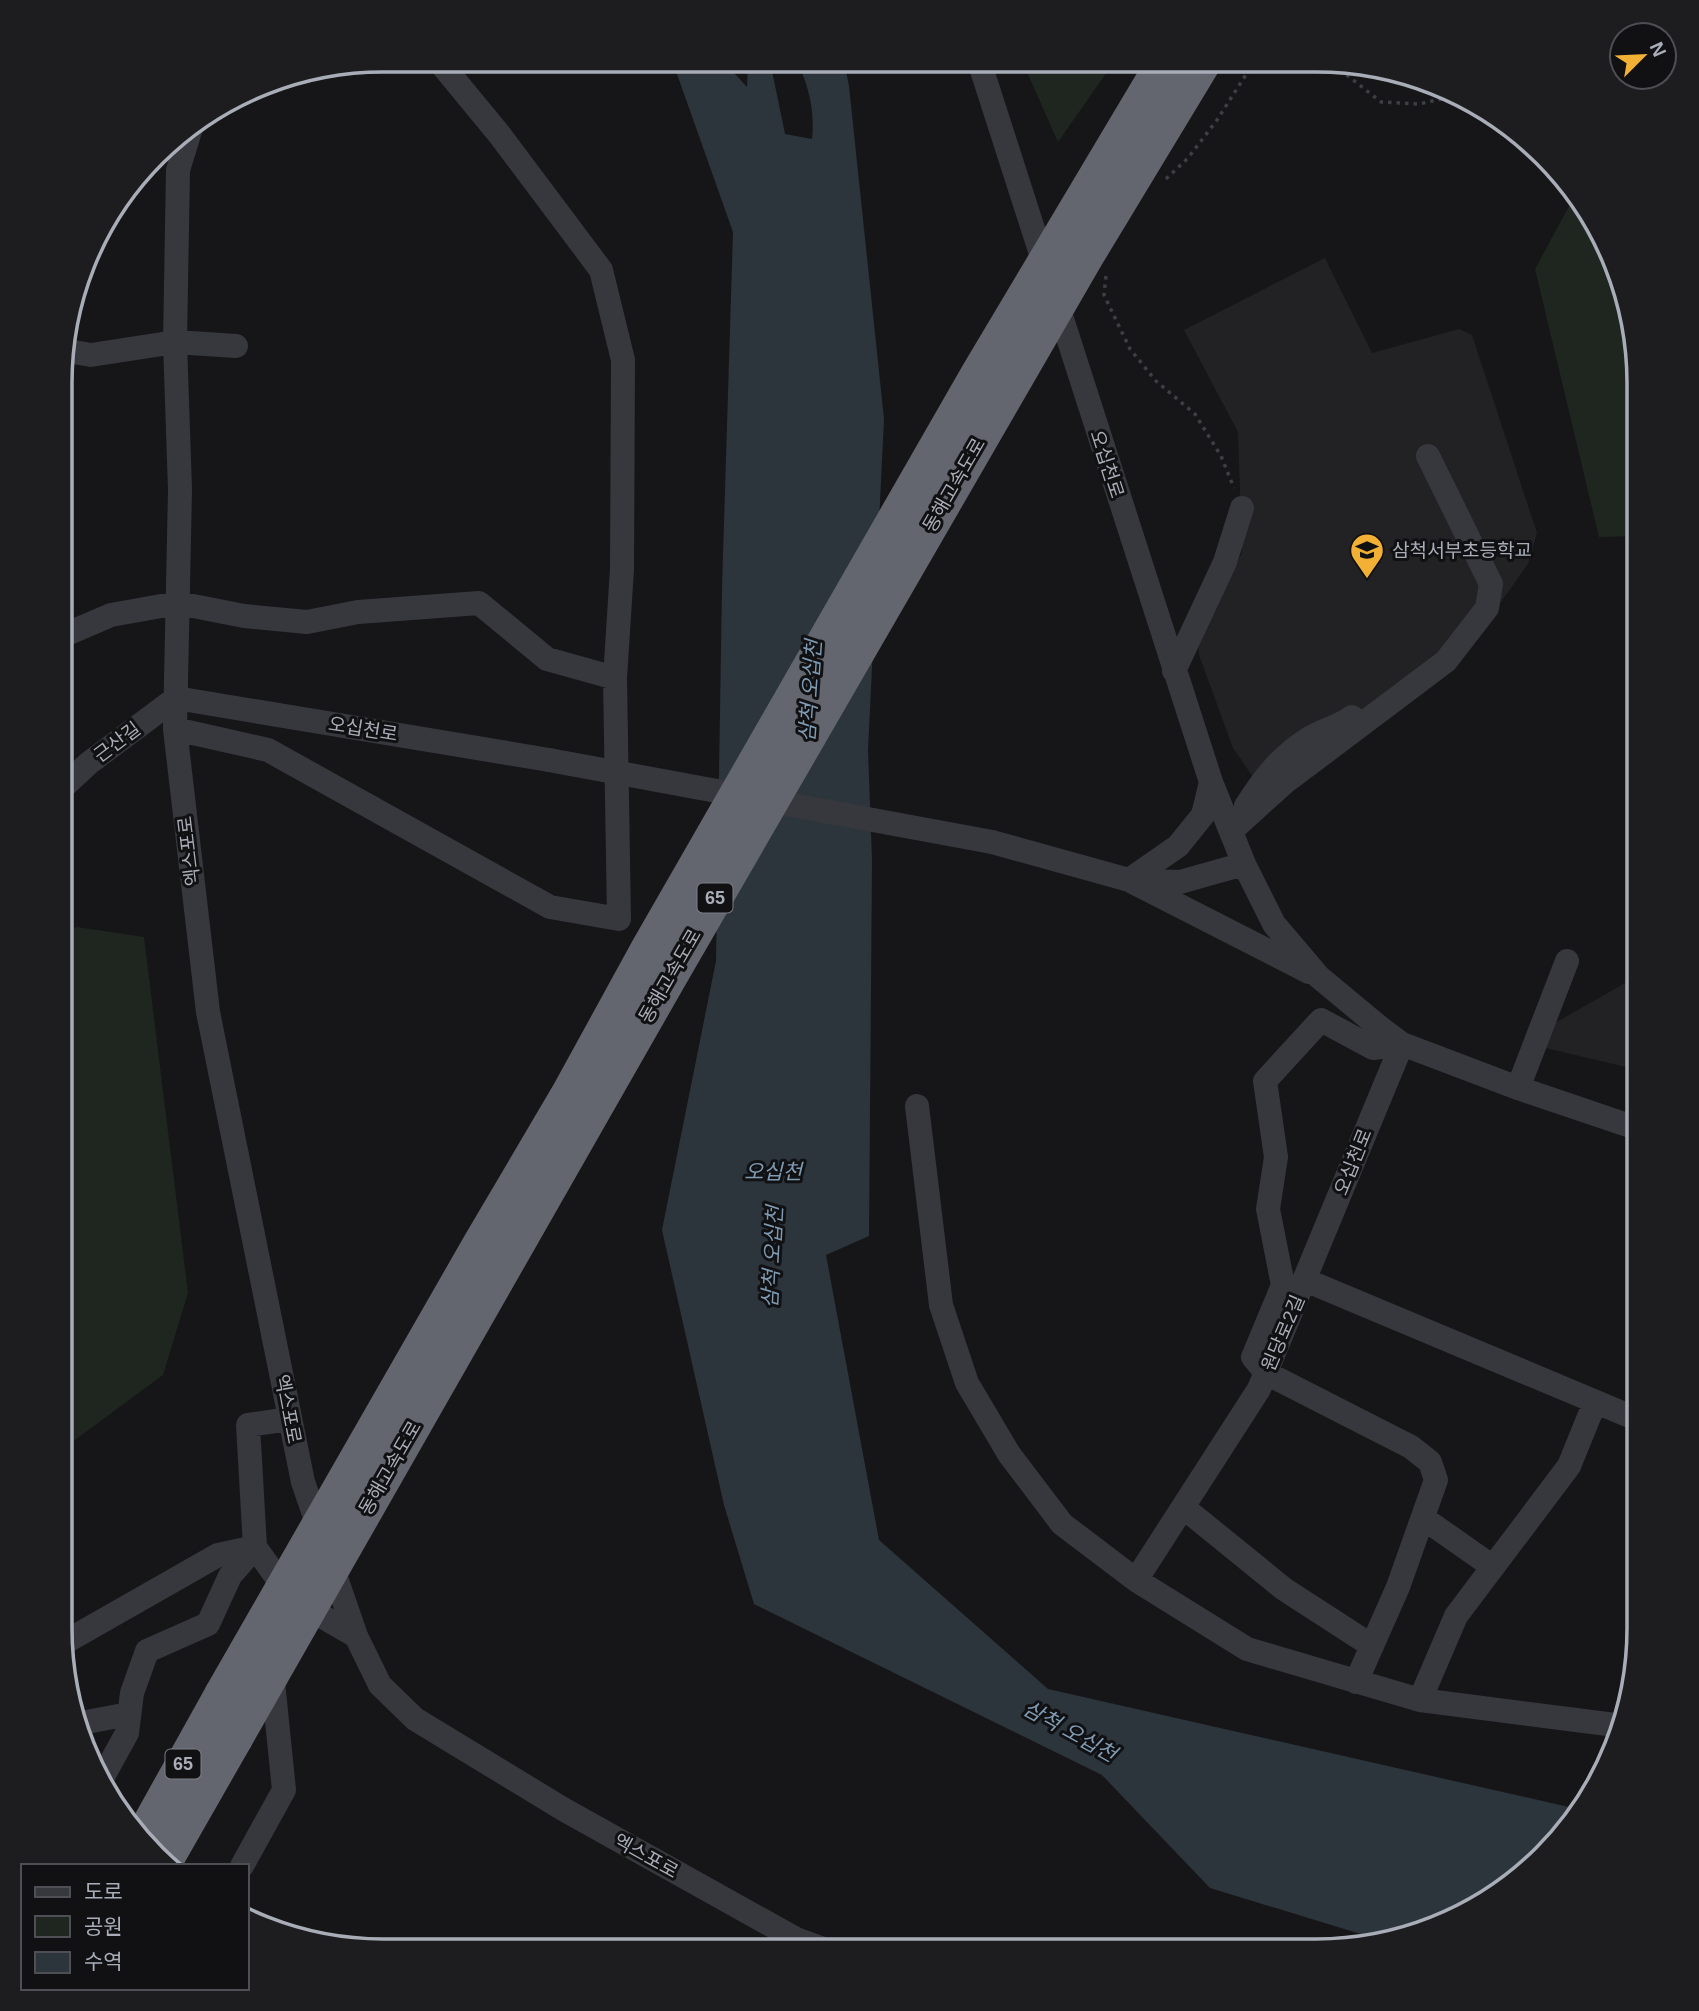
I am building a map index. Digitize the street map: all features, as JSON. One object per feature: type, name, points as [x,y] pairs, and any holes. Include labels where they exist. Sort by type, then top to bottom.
[{"type":"highway","name":"동해고속도로","points":[[146,1830],[971,386],[1158,72]]},
{"type":"highway","name":"동해고속도로","points":[[169,1854],[667,980],[848,672],[1079,269],[1197,72]]},
{"type":"street","points":[[175,729],[268,750],[550,907],[619,919],[615,678],[622,569],[623,360],[601,270],[499,134],[448,72]]},
{"type":"street","name":"오십천로","points":[[983,72],[1211,782],[1244,864],[1274,924],[1319,977],[1402,1044],[1518,1088],[1627,1125]]},
{"type":"street","name":"엑스포로","points":[[187,141],[178,170],[175,342],[180,490],[175,729],[208,1013],[303,1482],[356,1636],[380,1685],[415,1719],[563,1810],[796,1939]]},
{"type":"street","points":[[73,352],[92,355],[175,342],[236,346]]},
{"type":"street","points":[[1231,831],[1284,783],[1446,661],[1487,608],[1491,584],[1428,456]]},
{"type":"street","points":[[1174,671],[1225,562],[1242,508]]},
{"type":"street","points":[[72,632],[111,615],[178,603],[244,616],[307,622],[358,612],[479,603],[547,659],[615,678]]},
{"type":"street","points":[[1231,831],[1268,772],[1309,738],[1339,726],[1427,659]]},
{"type":"street","name":"오십천로","points":[[176,698],[549,760],[992,842],[1129,880]]},
{"type":"street","name":"근산길","points":[[72,779],[176,698]]},
{"type":"street","points":[[1129,880],[1178,846],[1203,816],[1211,782]]},
{"type":"street","points":[[1129,880],[1180,882],[1244,864]]},
{"type":"street","points":[[1129,880],[1319,977]]},
{"type":"street","points":[[1518,1088],[1567,961]]},
{"type":"street","points":[[1356,1682],[1398,1587],[1436,1480],[1430,1462],[1411,1447],[1266,1373],[1253,1357],[1283,1285],[1268,1209],[1276,1157],[1265,1081],[1321,1020],[1373,1048],[1402,1044]]},
{"type":"street","name":"오십천로","points":[[1305,1280],[1402,1044]]},
{"type":"street","points":[[917,1106],[941,1305],[967,1383],[1009,1454],[1062,1524],[1136,1580],[1247,1649],[1420,1700],[1612,1725]]},
{"type":"street","name":"원당로2길","points":[[1136,1580],[1259,1389],[1305,1280],[1627,1415]]},
{"type":"street","points":[[1420,1700],[1456,1616],[1569,1466],[1595,1402]]},
{"type":"street","points":[[290,1419],[248,1425],[255,1547],[292,1599],[356,1636]]},
{"type":"street","points":[[1183,1507],[1284,1589],[1372,1646]]},
{"type":"street","points":[[1423,1518],[1493,1567]]},
{"type":"street","points":[[72,1639],[218,1555],[255,1547]]},
{"type":"street","points":[[106,1771],[127,1733],[132,1693],[147,1651],[208,1624],[230,1576],[255,1547]]},
{"type":"street","points":[[243,1864],[284,1790],[270,1649],[292,1599]]},
{"type":"street","points":[[86,1722],[130,1714]]},
{"type":"path","points":[[1158,189],[1195,148],[1249,72]]},
{"type":"path","points":[[1344,73],[1381,102],[1419,104],[1443,99]]},
{"type":"path","points":[[1107,269],[1104,295],[1130,349],[1156,382],[1195,414],[1221,456],[1242,508]]},
{"type":"shaded area","points":[[1325,258],[1372,353],[1459,329],[1472,335],[1537,533],[1528,564],[1463,655],[1257,783],[1233,748],[1199,655],[1198,638],[1242,553],[1238,432],[1184,330]]},
{"type":"shaded area","points":[[1625,983],[1627,1067],[1541,1047],[1548,1027]]},
{"type":"green space","points":[[1027,72],[1107,72],[1058,142]]},
{"type":"green space","points":[[1570,204],[1586,227],[1604,264],[1617,302],[1625,342],[1627,536],[1599,537],[1535,269]]},
{"type":"green space","points":[[77,927],[144,937],[188,1293],[163,1375],[72,1442],[72,929]]},
{"type":"water","name":"오십천","points":[[676,72],[733,72],[747,87],[748,72],[772,72],[785,134],[812,139],[810,99],[802,72],[846,72],[884,419],[868,750],[872,860],[869,1236],[826,1255],[879,1540],[1048,1689],[1570,1807],[1536,1848],[1506,1875],[1472,1898],[1435,1916],[1397,1929],[1365,1935],[1210,1888],[1102,1775],[754,1604],[724,1505],[662,1230],[716,961],[722,588],[733,232]]},
{"type":"place","name":"삼척서부초등학교","points":[[1367,580]]},
{"type":"water label","name":"삼척 오십천","points":[[810,691]]},
{"type":"water label","name":"삼척 오십천","points":[[772,1257]]},
{"type":"water label","name":"삼척 오십천","points":[[1070,1731]]}]
